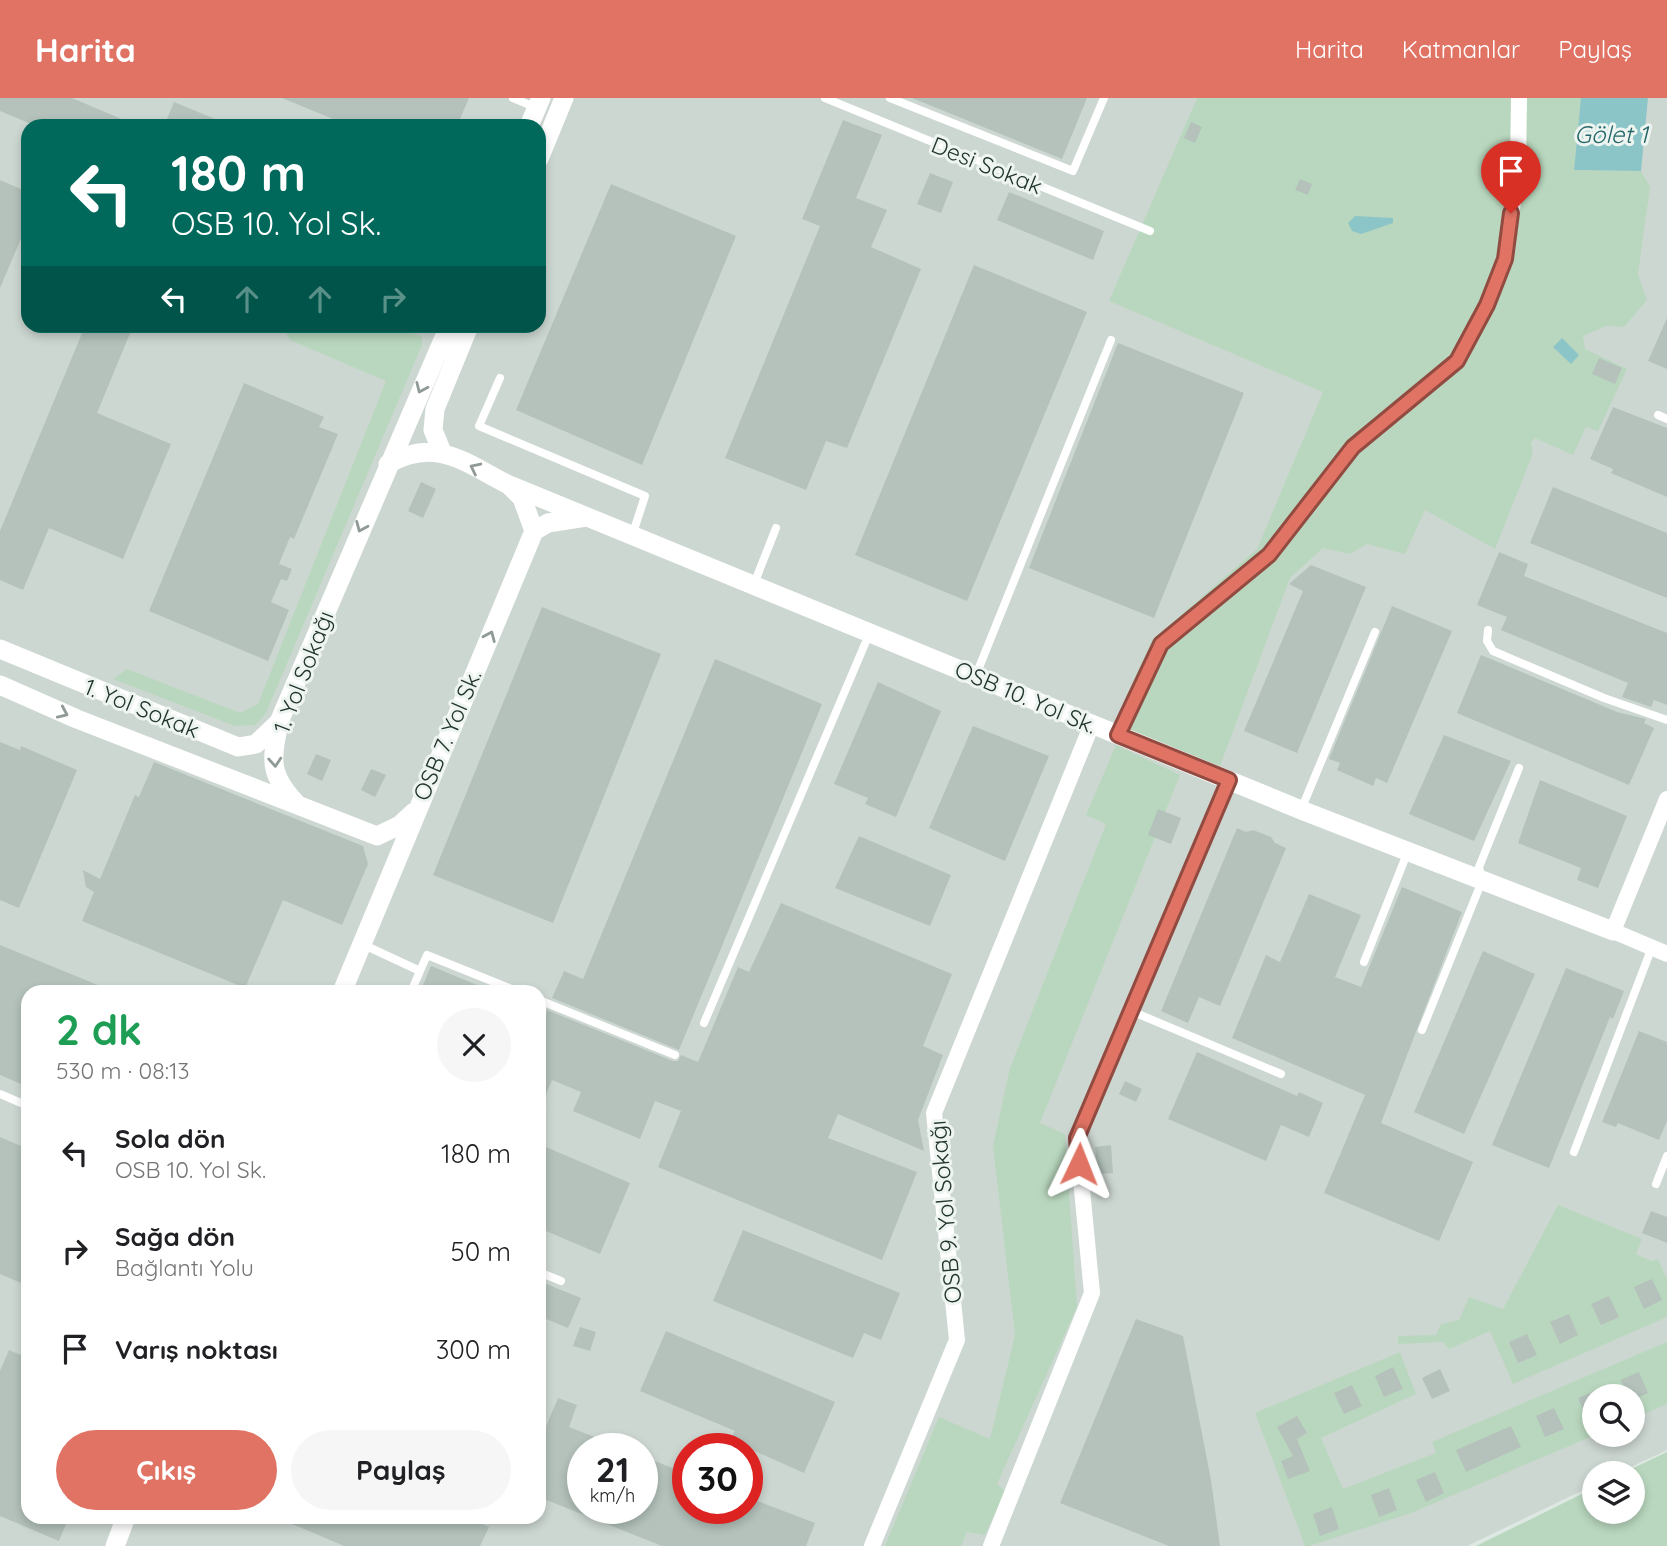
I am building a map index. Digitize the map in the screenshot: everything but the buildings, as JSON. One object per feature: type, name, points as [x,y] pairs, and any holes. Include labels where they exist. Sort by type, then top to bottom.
[{"type":"street","points":[[546,142],[564,98]]},
{"type":"street","points":[[1118,735],[1161,644],[1269,555],[1353,447],[1457,361],[1487,305],[1505,259],[1518,167],[1519,98]]},
{"type":"street","points":[[388,464],[417,451],[442,452],[433,430],[451,337]]},
{"type":"street","name":"1. Yol Sokağı","points":[[295,802],[279,785],[272,761],[279,722],[388,464],[451,337]]},
{"type":"street","name":"OSB 10. Yol Sk.","points":[[442,452],[508,484],[634,533],[1300,810],[1613,932]]},
{"type":"street","points":[[508,484],[522,498],[534,531],[564,519],[590,516]]},
{"type":"street","name":"OSB 7. Yol Sk.","points":[[345,985],[393,872],[415,811],[534,531]]},
{"type":"street","name":"1. Yol Sokak","points":[[0,649],[239,747],[256,744],[279,722]]},
{"type":"street","points":[[0,685],[77,719],[377,836],[390,859],[393,872]]},
{"type":"street","name":"OSB 9. Yol Sokağı","points":[[872,1546],[957,1340],[934,1113],[1092,724]]},
{"type":"street","points":[[991,1546],[1091,1293],[1077,1138],[1229,780]]},
{"type":"street","points":[[1659,951],[1613,932],[1667,799]]},
{"type":"street","points":[[377,836],[400,825],[415,811]]},
{"type":"street","points":[[115,1546],[123,1524]]},
{"type":"lane","points":[[513,98],[536,111]]},
{"type":"lane","name":"Desi Sokak","points":[[825,98],[1150,231]]},
{"type":"lane","points":[[890,98],[1073,171],[1104,98]]},
{"type":"lane","points":[[976,676],[1111,341]]},
{"type":"lane","points":[[500,378],[480,426],[645,496],[634,533]]},
{"type":"lane","points":[[1658,415],[1667,419]]},
{"type":"lane","points":[[754,584],[776,528]]},
{"type":"lane","points":[[1488,630],[1487,641],[1493,651],[1604,698],[1667,720]]},
{"type":"lane","points":[[704,1023],[870,632]]},
{"type":"lane","points":[[1300,810],[1374,632]]},
{"type":"lane","points":[[1422,1031],[1482,881],[1479,867],[1519,768]]},
{"type":"lane","points":[[1364,962],[1408,851]]},
{"type":"lane","points":[[362,944],[420,971]]},
{"type":"lane","points":[[1574,1152],[1659,951]]},
{"type":"lane","points":[[414,985],[427,955],[502,985]]},
{"type":"lane","points":[[546,1003],[675,1055]]},
{"type":"lane","points":[[1131,1011],[1280,1073]]},
{"type":"lane","points":[[0,1094],[21,1103]]},
{"type":"lane","points":[[1656,1184],[1667,1156]]},
{"type":"lane","points":[[546,1275],[561,1281]]},
{"type":"shaded area","points":[[0,98],[1667,98],[1667,1450],[1644,1461],[1582,1461],[1582,1491],[1467,1546],[0,1546]]},
{"type":"green space","points":[[1197,98],[1581,98],[1574,170],[1641,171],[1650,187],[1638,274],[1647,300],[1624,327],[1606,326],[1583,336],[1585,349],[1627,369],[1598,431],[1586,427],[1573,455],[1535,438],[1531,443],[1533,453],[1495,549],[1425,510],[1405,554],[1367,544],[1350,554],[1323,548],[1290,578],[1220,766],[1114,724],[1152,640],[1257,549],[1323,392],[1109,301]]},
{"type":"green space","points":[[286,333],[412,333],[422,337],[422,345],[266,713],[255,725],[235,726],[113,679],[127,669],[240,713],[258,704],[386,381],[290,340]]},
{"type":"green space","points":[[1116,745],[1180,775],[1040,1123],[1065,1134],[1077,1307],[997,1484],[1005,1491],[985,1535],[967,1532],[961,1546],[885,1546],[939,1417],[990,1439],[1015,1335],[993,1146],[1010,1068],[1106,824],[1086,815]]},
{"type":"green space","points":[[1558,1205],[1642,1239],[1636,1254],[1651,1261],[1658,1259],[1667,1279],[1667,1317],[1513,1384],[1490,1331],[1449,1349],[1443,1342],[1398,1344],[1398,1336],[1436,1335],[1441,1324],[1459,1320],[1469,1297],[1503,1309]]},
{"type":"green space","points":[[1667,1342],[1667,1404],[1645,1414],[1645,1384],[1582,1384],[1582,1441],[1411,1513],[1309,1546],[1305,1546],[1255,1413],[1400,1352],[1416,1394],[1321,1438],[1343,1489],[1436,1453],[1432,1442]]},
{"type":"green space","points":[[1667,1452],[1667,1546],[1476,1546],[1582,1494],[1582,1524],[1645,1524],[1645,1462]]},
{"type":"water","name":"Gölet 1","points":[[1581,98],[1648,98],[1641,171],[1574,170]]},
{"type":"water","points":[[1355,216],[1393,218],[1393,223],[1361,234],[1352,231],[1348,223]]},
{"type":"water","points":[[1562,338],[1579,355],[1571,364],[1553,347]]},
{"type":"route","points":[[1079,1164],[1077,1138],[1229,780],[1118,735],[1161,644],[1269,555],[1353,447],[1457,361],[1487,305],[1505,259],[1511,213]]}]
